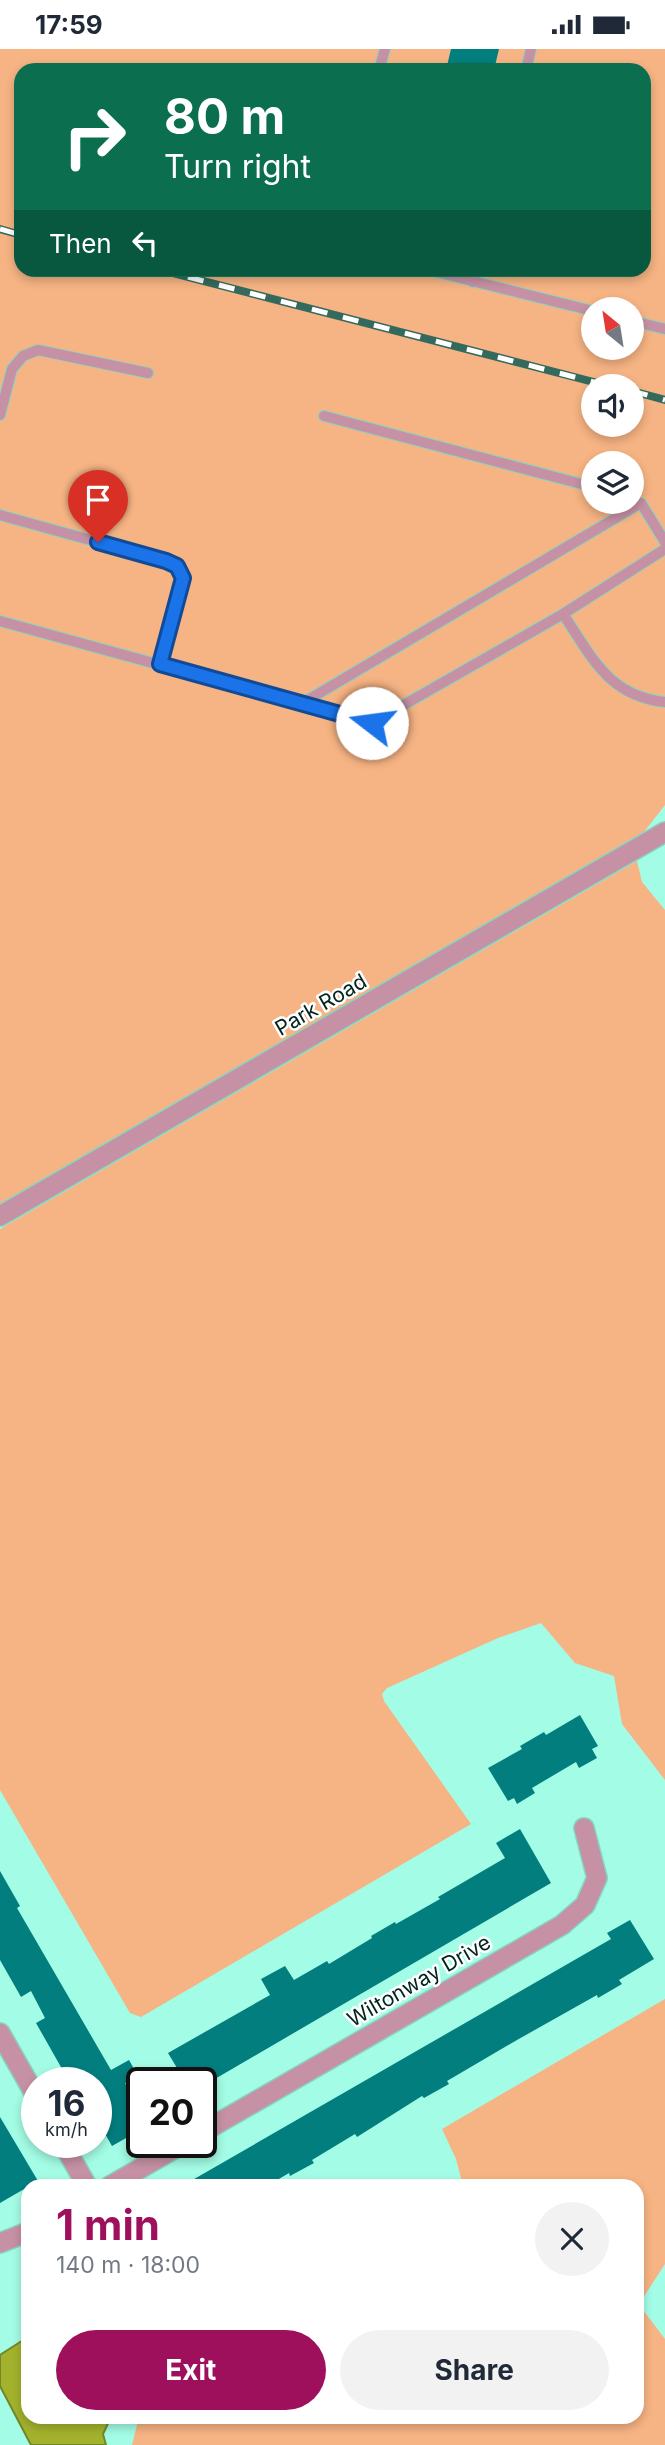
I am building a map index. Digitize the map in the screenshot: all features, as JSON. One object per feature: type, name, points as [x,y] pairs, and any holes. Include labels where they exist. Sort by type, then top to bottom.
[{"type":"street","name":"Park Road","points":[[0,1216],[665,832]]},
{"type":"street","name":"Wiltonway Drive","points":[[217,2124],[562,1925],[585,1905],[597,1878],[584,1828]]},
{"type":"street","points":[[0,2033],[21,2070]]},
{"type":"street","points":[[71,2158],[83,2179]]},
{"type":"street","points":[[122,2179],[158,2158]]},
{"type":"street","points":[[0,2243],[21,2235]]},
{"type":"lane","points":[[454,277],[581,308]]},
{"type":"lane","points":[[473,282],[474,277]]},
{"type":"lane","points":[[644,324],[665,328]]},
{"type":"lane","points":[[0,415],[12,369],[23,356],[38,350],[148,373]]},
{"type":"lane","points":[[324,416],[581,484]]},
{"type":"lane","points":[[644,513],[665,543]]},
{"type":"lane","points":[[301,704],[615,514]]},
{"type":"lane","points":[[0,515],[177,566],[183,578],[160,664]]},
{"type":"lane","points":[[0,621],[372,723],[563,614],[665,549]]},
{"type":"lane","points":[[563,614],[597,665],[612,681],[627,693],[645,700],[665,702]]},
{"type":"shaded area","points":[[0,49],[665,49],[665,805],[644,832],[0,1204]]},
{"type":"shaded area","points":[[637,861],[642,882],[665,910],[665,1780],[622,1724],[614,1676],[575,1663],[541,1623],[498,1638],[387,1688],[382,1694],[384,1701],[471,1824],[141,2017],[130,2013],[0,1790],[0,1229]]},
{"type":"shaded area","points":[[665,1999],[665,2264],[644,2296],[644,2179],[461,2179],[456,2159],[442,2129]]},
{"type":"shaded area","points":[[644,2311],[665,2339],[665,2445],[132,2445],[137,2424],[644,2424]]},
{"type":"shaded area","points":[[21,2342],[21,2424],[108,2424],[103,2434],[106,2445],[31,2445],[0,2386],[0,2355]]},
{"type":"building","points":[[451,49],[499,49],[496,63],[448,63]]},
{"type":"building","points":[[580,1715],[598,1746],[592,1749],[597,1758],[579,1768],[576,1762],[532,1788],[535,1793],[517,1804],[514,1798],[508,1801],[488,1768],[522,1749],[520,1746],[544,1732],[546,1735]]},
{"type":"building","points":[[520,1829],[551,1883],[217,2078],[217,2067],[176,2067],[168,2053],[270,1995],[261,1979],[285,1966],[294,1980],[327,1961],[329,1964],[372,1938],[371,1936],[440,1899],[438,1897],[505,1858],[496,1843]]},
{"type":"building","points":[[0,1871],[20,1906],[17,1908],[109,2067],[61,2067],[36,2023],[45,2018],[31,1991],[21,1997],[0,1960]]},
{"type":"building","points":[[630,1920],[654,1959],[619,1980],[622,1984],[517,2040],[447,2081],[449,2084],[424,2098],[422,2096],[357,2137],[355,2134],[312,2160],[314,2163],[290,2176],[289,2173],[279,2179],[194,2179],[611,1939],[607,1933]]},
{"type":"building","points":[[129,2060],[133,2067],[126,2067],[126,2138],[112,2146],[112,2069]]},
{"type":"building","points":[[0,2117],[21,2152],[21,2158],[24,2158],[37,2179],[21,2179],[21,2191],[0,2203]]},
{"type":"railway","points":[[0,229],[14,233]]},
{"type":"railway","points":[[188,277],[581,379]]},
{"type":"railway","points":[[644,394],[665,400]]},
{"type":"route","points":[[98,542],[177,566],[183,578],[160,664],[372,723]]}]
